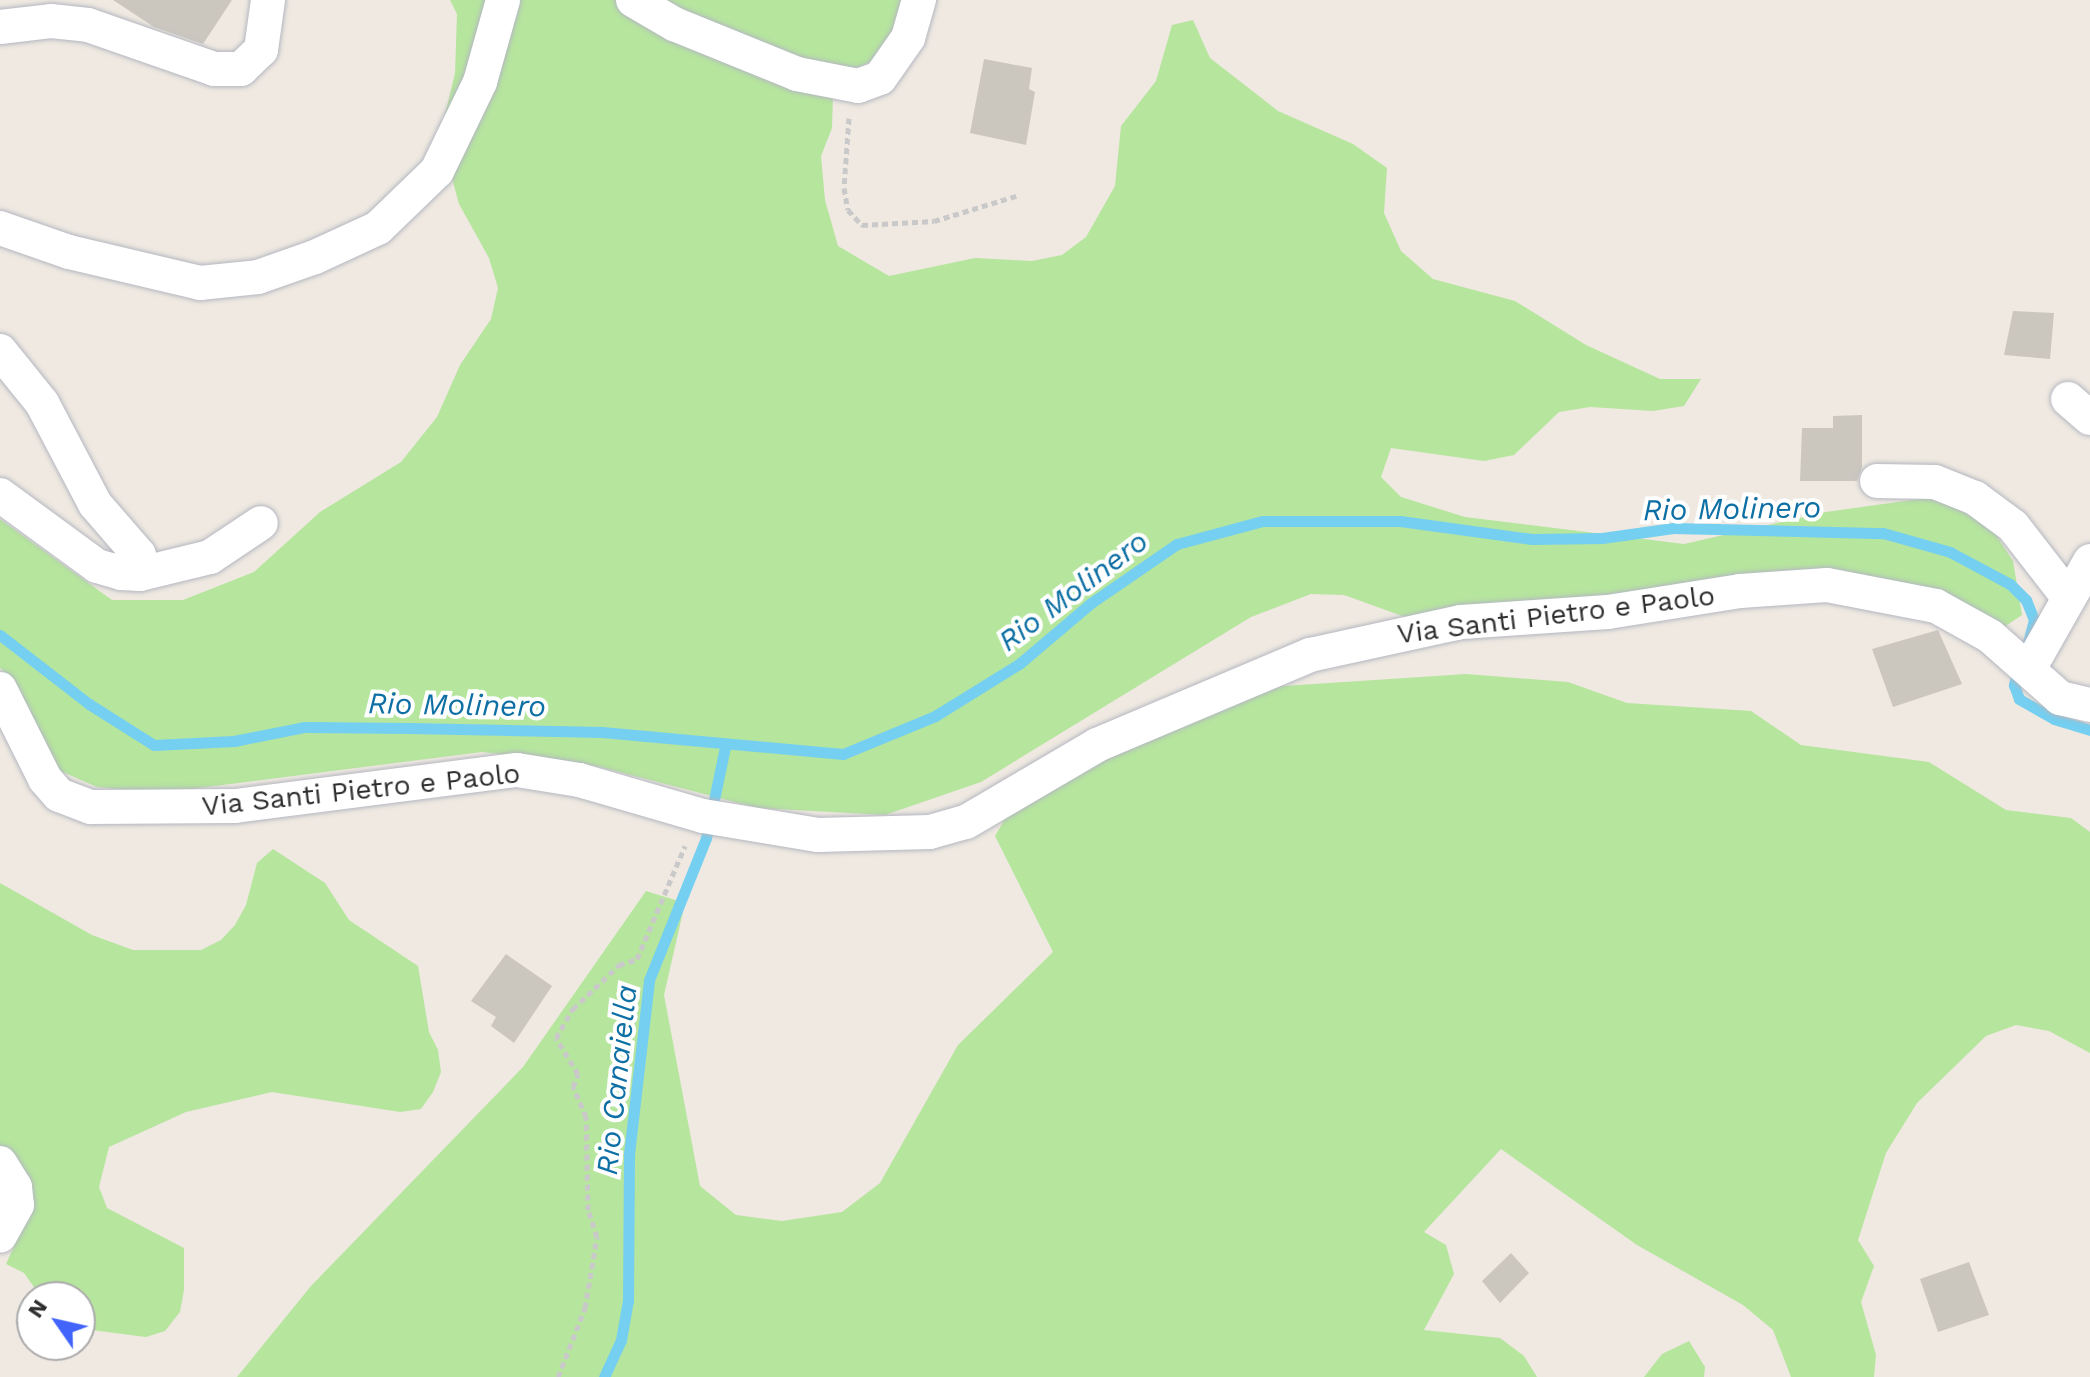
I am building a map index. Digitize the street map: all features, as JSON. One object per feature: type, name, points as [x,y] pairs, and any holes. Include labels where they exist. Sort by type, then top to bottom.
[{"type":"street","points":[[0,27],[51,21],[88,25],[214,69],[241,69],[261,50],[268,0]]},
{"type":"street","points":[[0,228],[69,252],[200,283],[258,277],[315,257],[378,228],[437,171],[480,82],[503,0]]},
{"type":"street","points":[[633,0],[674,24],[797,74],[858,86],[880,78],[908,38],[919,0]]},
{"type":"street","points":[[0,351],[42,403],[95,504],[139,555],[140,574]]},
{"type":"street","points":[[1877,481],[1935,482],[1975,498],[2013,526],[2068,597]]},
{"type":"street","points":[[0,495],[97,566],[140,574],[210,557],[261,523]]},
{"type":"street","points":[[2019,661],[2068,597],[2090,561]]},
{"type":"street","name":"Via Santi Pietro e Paolo","points":[[0,689],[45,779],[59,795],[91,807],[235,806],[517,770],[579,780],[697,814],[818,835],[930,832],[966,822],[1097,745],[1310,655],[1461,622],[1532,620],[1740,591],[1827,585],[1936,606],[1963,618],[2019,661],[2060,698],[2090,705]]},
{"type":"street","points":[[0,1163],[15,1187],[17,1205],[0,1236]]},
{"type":"path","points":[[858,86],[842,161],[848,210],[862,225],[934,221],[1016,196]]},
{"type":"path","points":[[558,1377],[585,1308],[597,1237],[588,1210],[586,1117],[573,1087],[578,1074],[556,1038],[573,1009],[619,965],[637,959],[648,941],[663,890],[697,814]]},
{"type":"green space","points":[[450,0],[911,0],[887,52],[860,67],[845,67],[833,96],[832,128],[821,156],[825,200],[838,246],[889,276],[975,258],[1032,261],[1062,255],[1086,237],[1115,186],[1121,126],[1156,81],[1172,25],[1193,20],[1210,58],[1278,111],[1353,144],[1387,168],[1384,213],[1401,251],[1433,279],[1515,301],[1586,345],[1660,379],[1701,379],[1684,406],[1653,411],[1590,407],[1559,412],[1514,455],[1484,461],[1391,448],[1381,477],[1401,497],[1465,517],[1684,544],[1826,512],[1926,498],[1967,511],[1996,535],[2013,561],[2022,615],[2004,627],[1948,595],[1638,591],[1405,617],[1344,595],[1311,594],[1251,617],[981,782],[885,815],[758,808],[592,765],[482,752],[159,793],[97,787],[58,770],[16,683],[0,668],[0,519],[112,600],[183,600],[254,572],[320,512],[401,462],[437,417],[460,365],[491,319],[498,288],[489,258],[459,204],[440,135],[455,73],[457,14]]},
{"type":"green space","points":[[1466,674],[1568,682],[1627,703],[1751,711],[1801,745],[1929,762],[2006,810],[2071,818],[2090,832],[2090,1053],[2049,1031],[2016,1025],[1986,1036],[1917,1103],[1886,1153],[1858,1240],[1874,1266],[1861,1302],[1876,1355],[1874,1377],[1791,1377],[1773,1330],[1743,1305],[1637,1245],[1501,1149],[1424,1232],[1446,1245],[1454,1274],[1424,1330],[1500,1338],[1524,1356],[1537,1377],[237,1377],[311,1286],[523,1067],[646,891],[685,903],[664,995],[700,1186],[736,1215],[782,1221],[842,1212],[880,1183],[958,1045],[1053,952],[995,836],[1010,810],[1167,727],[1283,686]]},
{"type":"green space","points":[[273,849],[325,883],[349,920],[418,966],[429,1032],[438,1050],[441,1072],[433,1092],[421,1109],[400,1112],[272,1092],[186,1112],[109,1147],[99,1187],[107,1208],[184,1248],[184,1290],[180,1312],[165,1331],[146,1337],[96,1331],[96,1281],[30,1281],[24,1273],[6,1264],[28,1215],[0,1147],[0,883],[92,935],[133,950],[201,950],[221,940],[235,925],[246,905],[257,863]]},
{"type":"green space","points":[[1689,1341],[1705,1367],[1704,1377],[1644,1377],[1662,1354]]},
{"type":"building","points":[[113,0],[232,0],[203,44],[154,27]]},
{"type":"building","points":[[984,59],[1032,68],[1029,89],[1035,92],[1026,145],[970,133]]},
{"type":"building","points":[[2013,311],[2054,313],[2050,359],[2004,355]]},
{"type":"building","points":[[1862,415],[1862,468],[1857,481],[1800,481],[1802,428],[1833,428],[1833,416]]},
{"type":"building","points":[[1938,630],[1962,684],[1893,707],[1872,649]]},
{"type":"building","points":[[506,954],[552,986],[514,1043],[491,1026],[496,1017],[471,1001]]},
{"type":"building","points":[[1511,1253],[1529,1273],[1500,1303],[1482,1281]]},
{"type":"building","points":[[1969,1262],[1989,1315],[1938,1332],[1920,1279]]},
{"type":"waterway","name":"Rio Molinero","points":[[0,635],[89,704],[154,745],[234,741],[304,727],[409,728],[602,732],[843,754],[935,716],[1019,664],[1091,603],[1177,544],[1262,521],[1400,521],[1532,539],[1602,538],[1673,528],[1883,533],[1950,552],[2010,584],[2026,600],[2034,620],[2028,643]]},
{"type":"waterway","name":"Rio Molinero","points":[[2019,667],[2014,685],[2019,699],[2054,719],[2090,730]]},
{"type":"waterway","name":"Rio Canaiella","points":[[604,1377],[621,1340],[628,1301],[629,1154],[649,980],[706,838],[725,747]]}]
